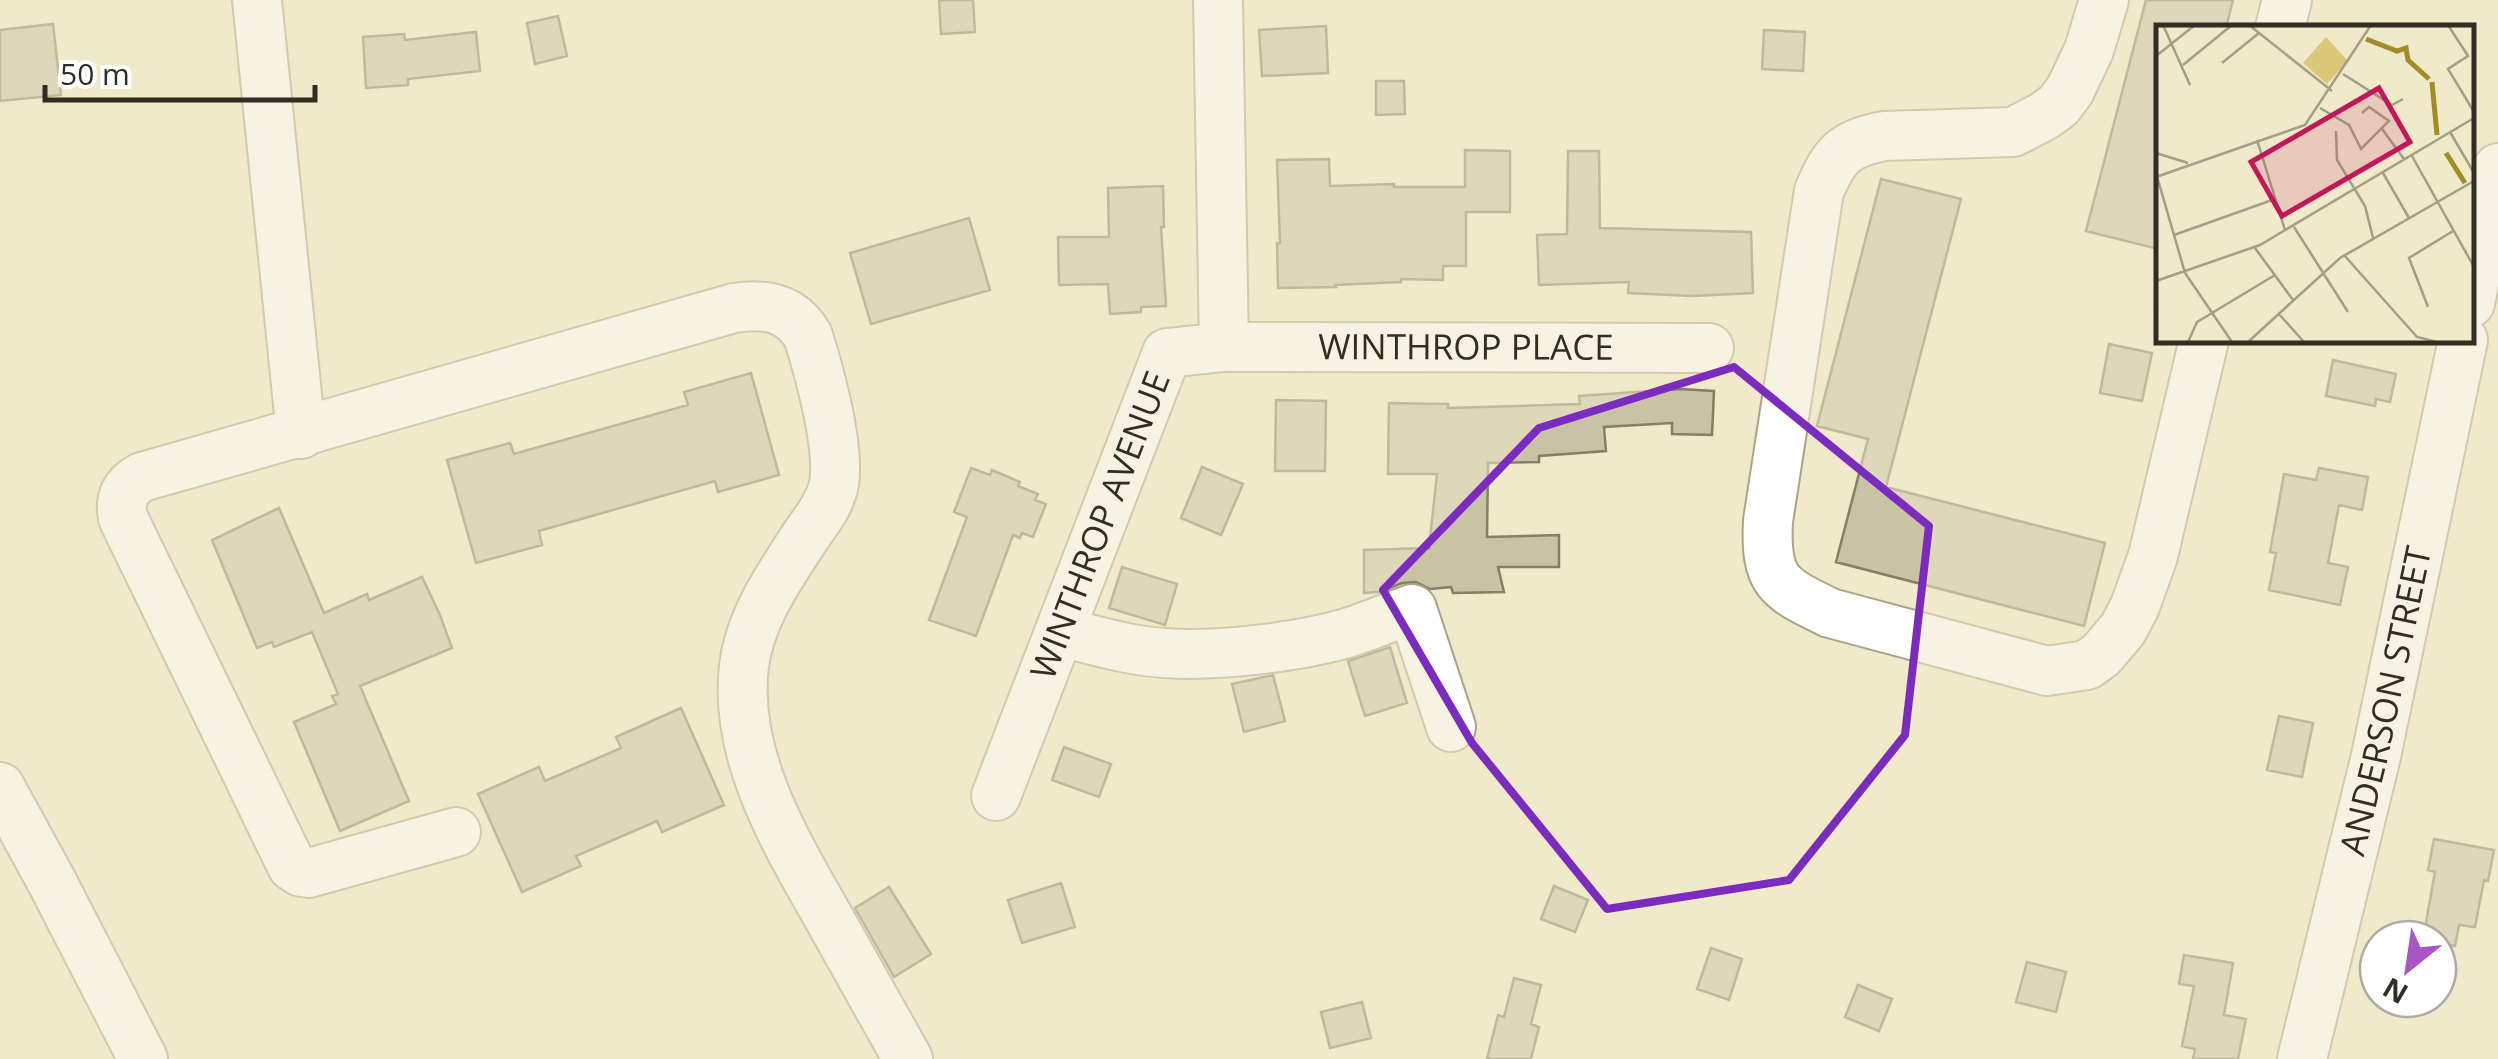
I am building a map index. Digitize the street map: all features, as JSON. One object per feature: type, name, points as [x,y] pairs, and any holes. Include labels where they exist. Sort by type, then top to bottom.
[{"type":"street","points":[[257,0],[301,434]]},
{"type":"street","points":[[1218,0],[1224,346]]},
{"type":"street","points":[[2104,0],[2089,50],[2070,90],[2044,116],[2012,132],[1864,140],[1846,149],[1830,166],[1819,191],[1768,520],[1766,550],[1773,572],[1785,588],[1830,613],[2047,671],[2087,665],[2113,642],[2135,606],[2153,556],[2204,342]]},
{"type":"street","points":[[2281,25],[2287,0]]},
{"type":"street","points":[[2473,291],[2498,168]]},
{"type":"street","points":[[456,832],[308,872],[292,866],[123,518],[122,502],[128,487],[142,478],[734,308],[766,306],[782,310],[802,326],[812,350],[836,456],[834,488],[760,611],[748,642],[744,723],[752,760],[801,868],[908,1059]]},
{"type":"street","points":[[2473,307],[2498,314]]},
{"type":"street","name":"ANDERSON STREET","points":[[2302,1059],[2376,756],[2463,342]]},
{"type":"street","name":"WINTHROP PLACE","points":[[1224,346],[1709,348]]},
{"type":"street","name":"WINTHROP AVENUE","points":[[996,796],[1167,353],[1224,346]]},
{"type":"street","points":[[1060,632],[1164,654],[1198,654],[1345,634],[1412,609],[1451,727]]},
{"type":"street","points":[[0,787],[143,1059]]},
{"type":"highlighted area","points":[[1734,367],[1929,526],[1905,735],[1789,880],[1607,909],[1472,743],[1383,590],[1539,428]]},
{"type":"building","points":[[939,0],[973,0],[975,32],[941,34]]},
{"type":"building","points":[[2146,0],[2233,0],[2227,25],[2156,25],[2156,248],[2086,231]]},
{"type":"building","points":[[558,16],[567,56],[535,64],[527,23]]},
{"type":"building","points":[[53,24],[61,95],[0,101],[0,30]]},
{"type":"building","points":[[1326,26],[1328,73],[1262,76],[1259,30]]},
{"type":"building","points":[[1764,30],[1805,32],[1803,71],[1762,69]]},
{"type":"building","points":[[476,32],[480,71],[408,79],[408,85],[366,88],[363,37],[404,34],[405,40]]},
{"type":"building","points":[[1376,81],[1404,81],[1405,114],[1376,115]]},
{"type":"building","points":[[1465,150],[1510,151],[1510,212],[1466,212],[1466,266],[1443,266],[1443,280],[1401,279],[1336,287],[1278,288],[1277,160],[1329,159],[1330,186],[1465,187]]},
{"type":"building","points":[[1568,151],[1599,151],[1600,228],[1751,232],[1753,293],[1628,293],[1629,282],[1539,285],[1537,235],[1567,234]]},
{"type":"building","points":[[1881,179],[1961,199],[1886,487],[2105,543],[2084,626],[1836,562],[1868,439],[1817,426]]},
{"type":"building","points":[[1163,186],[1161,227],[1166,306],[1110,314],[1108,284],[1059,285],[1058,237],[1109,237],[1108,188]]},
{"type":"building","points":[[969,218],[990,290],[871,324],[850,253]]},
{"type":"building","points":[[2109,344],[2152,353],[2142,401],[2100,393]]},
{"type":"building","points":[[2333,360],[2396,374],[2390,402],[2376,399],[2375,406],[2326,396]]},
{"type":"building","points":[[751,373],[779,475],[718,492],[715,481],[539,531],[542,545],[476,563],[447,460],[510,443],[514,454],[688,405],[684,392]]},
{"type":"building","points":[[1680,389],[1714,391],[1712,435],[1672,434],[1672,423],[1604,427],[1606,451],[1539,456],[1539,462],[1488,463],[1487,537],[1559,535],[1559,567],[1498,567],[1504,592],[1453,593],[1451,587],[1430,589],[1416,582],[1364,593],[1364,550],[1429,548],[1437,474],[1388,474],[1389,403],[1448,404],[1448,408],[1580,404],[1579,396]]},
{"type":"building","points":[[1276,400],[1326,401],[1325,471],[1275,471]]},
{"type":"building","points":[[1202,467],[1243,484],[1221,535],[1181,518]]},
{"type":"building","points":[[971,468],[990,475],[992,470],[1020,482],[1018,486],[1038,494],[1035,500],[1046,504],[1033,537],[1013,535],[976,636],[929,620],[967,517],[954,512]]},
{"type":"building","points":[[2319,468],[2368,477],[2362,510],[2339,505],[2328,563],[2348,567],[2340,605],[2269,590],[2276,553],[2270,552],[2284,474],[2316,480]]},
{"type":"building","points":[[279,508],[324,613],[367,594],[369,600],[422,577],[452,648],[360,686],[409,801],[340,831],[294,722],[336,704],[332,696],[338,694],[312,632],[274,647],[272,642],[257,648],[212,540]]},
{"type":"building","points":[[1122,567],[1177,584],[1165,625],[1109,608]]},
{"type":"building","points":[[1390,647],[1407,703],[1365,716],[1348,661]]},
{"type":"building","points":[[1273,675],[1285,721],[1244,732],[1232,684]]},
{"type":"building","points":[[681,708],[724,805],[662,832],[657,821],[576,856],[581,866],[522,892],[478,794],[539,767],[545,781],[621,748],[616,737]]},
{"type":"building","points":[[2279,716],[2313,723],[2302,777],[2267,770]]},
{"type":"building","points":[[1064,747],[1111,764],[1099,797],[1052,780]]},
{"type":"building","points":[[2434,839],[2494,850],[2475,927],[2459,925],[2458,930],[2458,919],[2427,919],[2435,872],[2428,870]]},
{"type":"building","points":[[1061,883],[1075,927],[1022,943],[1008,900]]},
{"type":"building","points":[[1554,886],[1588,900],[1575,932],[1541,919]]},
{"type":"building","points":[[889,887],[931,954],[894,977],[855,908]]},
{"type":"building","points":[[1711,948],[1742,959],[1729,1000],[1697,989]]},
{"type":"building","points":[[2184,955],[2233,963],[2224,1015],[2246,1019],[2238,1059],[2193,1059],[2195,1049],[2182,1046],[2194,986],[2179,984]]},
{"type":"building","points":[[2027,962],[2066,972],[2056,1012],[2016,1002]]},
{"type":"building","points":[[1514,978],[1541,985],[1531,1024],[1539,1027],[1531,1059],[1487,1059],[1498,1015],[1504,1017]]},
{"type":"building","points":[[1858,985],[1892,999],[1879,1031],[1845,1017]]},
{"type":"building","points":[[1362,1002],[1371,1038],[1330,1048],[1321,1012]]}]
